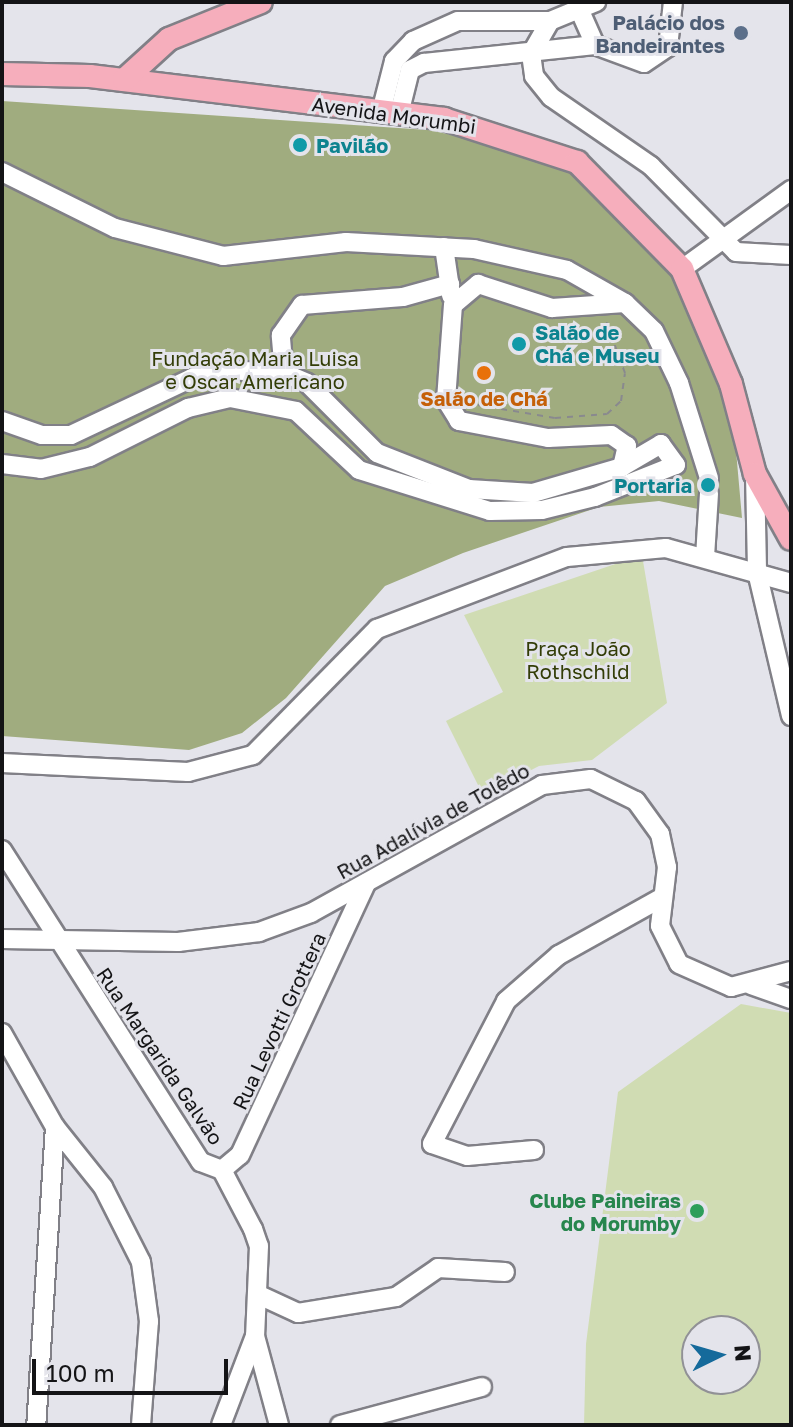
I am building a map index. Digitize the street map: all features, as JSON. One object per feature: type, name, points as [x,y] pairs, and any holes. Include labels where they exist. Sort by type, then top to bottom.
[{"type":"main road","points":[[124,80],[144,56],[195,26],[261,2]]},
{"type":"main road","points":[[144,56],[163,85]]},
{"type":"main road","name":"Avenida Morumbi","points":[[2,74],[124,80],[390,113],[489,129],[577,162],[682,269],[731,384],[755,474],[791,539]]},
{"type":"street","points":[[390,113],[410,70],[424,63],[595,45],[635,63],[654,59],[668,47],[673,2]]},
{"type":"street","points":[[390,113],[394,61],[413,41],[458,21],[550,21],[588,6],[595,45]]},
{"type":"street","points":[[550,21],[532,50],[541,88],[651,166],[721,241],[752,257],[791,255]]},
{"type":"street","points":[[2,172],[115,228],[223,256],[346,242],[444,247],[545,261],[625,303],[654,331],[708,479],[705,557]]},
{"type":"street","points":[[682,269],[791,190]]},
{"type":"street","points":[[444,247],[453,305],[446,400],[459,421],[507,434],[622,438],[622,467]]},
{"type":"street","points":[[284,373],[281,335],[302,305],[403,297],[450,284]]},
{"type":"street","points":[[453,305],[478,284],[532,305],[601,310],[625,303]]},
{"type":"street","points":[[2,421],[42,435],[71,435],[192,378],[224,370],[284,373],[307,383],[377,453],[469,489],[533,493],[622,467],[661,444],[676,465],[708,479]]},
{"type":"street","points":[[2,464],[41,469],[90,457],[188,408],[230,398],[296,411],[359,470],[490,511],[542,510],[595,497],[676,465]]},
{"type":"street","points":[[755,474],[757,572],[791,716]]},
{"type":"street","points":[[2,763],[150,772],[228,763],[253,755],[284,728],[357,647],[398,617],[610,548],[705,557],[791,583]]},
{"type":"street","name":"Rua Adalívia de Tolêdo","points":[[2,939],[56,941],[244,934],[287,924],[542,785],[591,779],[636,801],[660,834],[667,867],[660,926],[679,964],[713,983],[751,985],[791,971]]},
{"type":"street","name":"Rua Margarida Galvão","points":[[2,850],[56,941],[201,1162],[222,1170],[259,1246],[255,1336],[221,1425]]},
{"type":"street","name":"Rua Levotti Grottera","points":[[222,1170],[240,1155],[366,883]]},
{"type":"street","points":[[534,1150],[467,1156],[432,1144],[506,1001],[559,955],[661,898]]},
{"type":"street","points":[[751,985],[791,999]]},
{"type":"street","points":[[2,1033],[55,1127],[103,1187],[139,1255],[149,1321],[141,1425]]},
{"type":"street","points":[[36,1425],[55,1127]]},
{"type":"street","points":[[259,1295],[298,1313],[396,1297],[438,1268],[505,1272]]},
{"type":"street","points":[[255,1336],[279,1425]]},
{"type":"street","points":[[340,1425],[482,1387]]},
{"type":"path","points":[[446,400],[555,418],[607,414],[621,401],[625,373],[601,310]]},
{"type":"green space","name":"Fundação Maria Luisa e Oscar Americano","points":[[2,101],[428,130],[531,151],[585,182],[693,296],[734,428],[742,518],[659,501],[599,507],[463,553],[385,586],[286,698],[242,733],[189,750],[2,736]]},
{"type":"green space","name":"Praça João Rothschild","points":[[642,555],[667,703],[592,760],[539,766],[483,795],[446,721],[503,692],[464,615]]},
{"type":"green space","name":"Clube Paineiras do Morumby","points":[[741,1004],[791,1013],[791,1425],[584,1425],[586,1344],[618,1092]]},
{"type":"place","name":"Palácio dos Bandeirantes","points":[[741,33]]},
{"type":"place","name":"Pavilão","points":[[300,145]]},
{"type":"place","name":"Salão de Chá e Museu","points":[[519,344]]},
{"type":"place","name":"Salão de Chá","points":[[484,373]]},
{"type":"place","name":"Portaria","points":[[708,485]]},
{"type":"place","name":"Clube Paineiras do Morumby","points":[[697,1211]]}]
